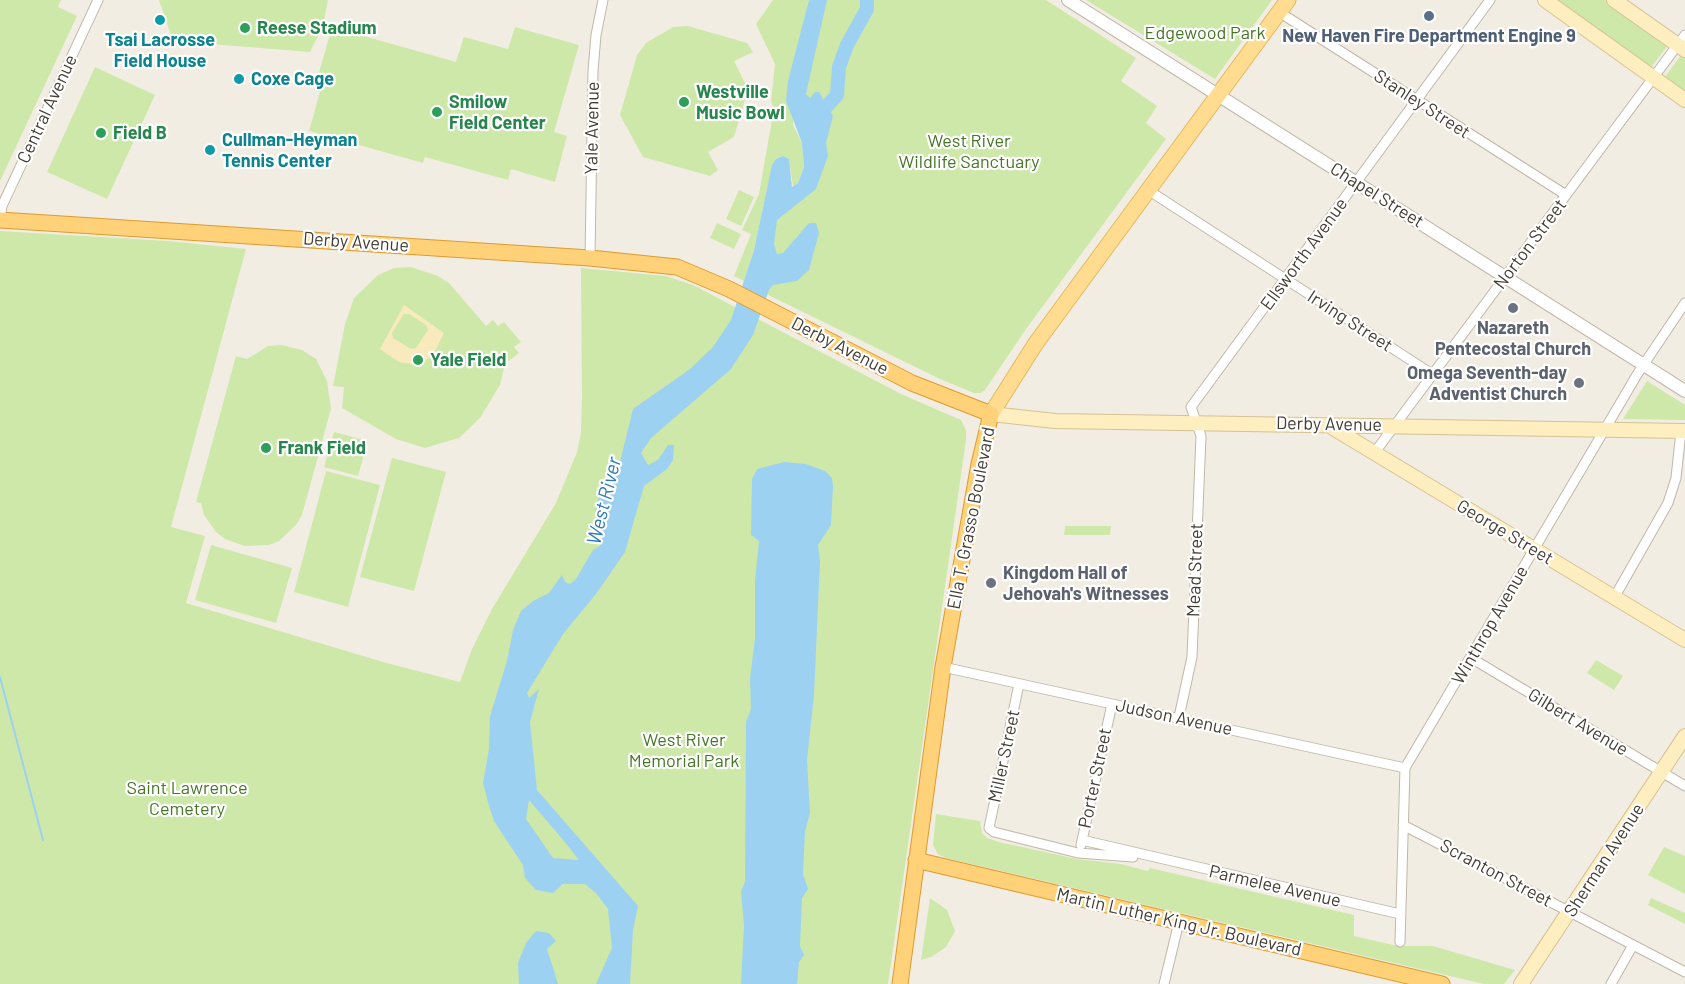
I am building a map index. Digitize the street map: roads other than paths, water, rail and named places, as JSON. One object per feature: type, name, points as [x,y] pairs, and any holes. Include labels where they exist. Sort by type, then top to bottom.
[{"type":"highway","name":"Derby Avenue","points":[[0,220],[590,258],[677,267],[729,289],[912,383],[991,414]]},
{"type":"highway","name":"Ella T. Grasso Boulevard","points":[[900,984],[943,667],[976,483],[991,414]]},
{"type":"highway","name":"Martin Luther King Jr. Boulevard","points":[[916,860],[1442,984]]},
{"type":"main road","points":[[1545,0],[1685,100]]},
{"type":"main road","points":[[1614,0],[1683,44]]},
{"type":"main road","name":"Ella T. Grasso Boulevard","points":[[991,414],[1036,342],[1283,6]]},
{"type":"main road","name":"Derby Avenue","points":[[991,414],[1055,422],[1395,424],[1683,431]]},
{"type":"main road","name":"George Street","points":[[1326,424],[1685,640]]},
{"type":"main road","name":"Sherman Avenue","points":[[1521,984],[1685,736]]},
{"type":"street","name":"Central Avenue","points":[[0,220],[2,206],[98,0]]},
{"type":"street","name":"Yale Avenue","points":[[590,258],[593,71],[603,0]]},
{"type":"street","name":"Chapel Street","points":[[1068,0],[1685,391]]},
{"type":"street","name":"Ellsworth Avenue","points":[[1197,422],[1191,407],[1490,0]]},
{"type":"street","name":"Stanley Street","points":[[1283,6],[1416,99],[1566,195]]},
{"type":"street","name":"Norton Street","points":[[1375,452],[1654,78],[1683,44]]},
{"type":"street","name":"Irving Street","points":[[1148,190],[1432,374]]},
{"type":"street","name":"Winthrop Avenue","points":[[1400,942],[1405,768],[1604,430],[1685,303]]},
{"type":"street","name":"Mead Street","points":[[1179,717],[1192,657],[1201,436],[1197,422]]},
{"type":"street","points":[[1614,598],[1668,503],[1676,478],[1683,431]]},
{"type":"street","name":"Gilbert Avenue","points":[[1471,658],[1685,786]]},
{"type":"street","name":"Judson Avenue","points":[[943,667],[1405,768]]},
{"type":"street","name":"Miller Street","points":[[989,828],[1019,684]]},
{"type":"street","name":"Porter Street","points":[[1078,853],[1112,704]]},
{"type":"street","name":"Scranton Street","points":[[1402,825],[1685,972]]},
{"type":"street","name":"Parmelee Avenue","points":[[989,828],[994,832],[1078,853],[1150,858]]},
{"type":"street","name":"Parmelee Avenue","points":[[1082,840],[1150,858],[1400,914]]},
{"type":"street","points":[[1164,984],[1179,922]]},
{"type":"street","points":[[1611,984],[1634,945]]},
{"type":"water","name":"West River","points":[[809,0],[827,0],[806,94],[810,98],[815,92],[819,92],[833,116],[826,143],[828,156],[816,189],[777,220],[774,244],[777,254],[783,253],[809,223],[816,223],[819,233],[809,270],[797,281],[773,285],[769,290],[753,335],[731,369],[651,438],[641,453],[648,465],[658,460],[668,445],[674,445],[673,460],[667,469],[644,486],[625,552],[596,594],[563,634],[527,693],[529,698],[539,689],[530,722],[537,790],[638,906],[633,930],[630,984],[596,984],[612,948],[608,909],[596,893],[585,884],[563,884],[553,893],[536,890],[525,878],[523,865],[494,821],[483,783],[489,749],[490,716],[507,661],[513,630],[521,611],[533,601],[549,593],[562,575],[565,582],[570,584],[576,579],[593,550],[600,546],[603,534],[595,511],[599,497],[607,495],[617,474],[633,409],[690,369],[713,347],[731,320],[754,250],[772,165],[776,159],[783,156],[789,159],[792,187],[798,183],[804,167],[802,143],[786,101],[788,81]],"holes":[[[529,800],[579,860],[553,858],[526,819]]]},
{"type":"water","points":[[784,462],[806,464],[825,471],[832,478],[833,486],[831,525],[818,545],[820,561],[814,695],[807,760],[810,813],[805,832],[803,874],[808,889],[802,898],[800,946],[804,955],[799,962],[797,984],[741,984],[744,925],[741,891],[745,882],[746,722],[751,709],[750,678],[755,638],[755,581],[759,541],[751,535],[752,479],[757,469]]},
{"type":"water","points":[[536,931],[549,933],[556,941],[547,949],[558,984],[519,984],[518,963],[526,943]]},
{"type":"waterway","points":[[816,118],[837,95],[839,67],[847,45],[867,9],[867,0]]},
{"type":"waterway","points":[[0,677],[43,840]]},
{"type":"place","name":"New Haven Fire Department Engine 9","points":[[1429,16]]},
{"type":"place","name":"Tsai Lacrosse Field House","points":[[160,20]]},
{"type":"place","name":"Reese Stadium","points":[[245,28]]},
{"type":"place","name":"Coxe Cage","points":[[239,79]]},
{"type":"place","name":"Westville Music Bowl","points":[[684,102]]},
{"type":"place","name":"Smilow Field Center","points":[[437,112]]},
{"type":"place","name":"Field B","points":[[101,133]]},
{"type":"place","name":"Cullman-Heyman Tennis Center","points":[[210,150]]},
{"type":"place","name":"Nazareth Pentecostal Church","points":[[1513,308]]},
{"type":"place","name":"Yale Field","points":[[418,360]]},
{"type":"place","name":"Omega Seventh-day Adventist Church","points":[[1579,383]]},
{"type":"place","name":"Frank Field","points":[[266,448]]},
{"type":"place","name":"Kingdom Hall of Jehovah's Witnesses","points":[[991,583]]},
{"type":"park label","name":"Edgewood Park","points":[[1205,33]]},
{"type":"park label","name":"West River Wildlife Sanctuary","points":[[969,151]]},
{"type":"park label","name":"West River Memorial Park","points":[[684,750]]},
{"type":"park label","name":"Saint Lawrence Cemetery","points":[[187,798]]}]
